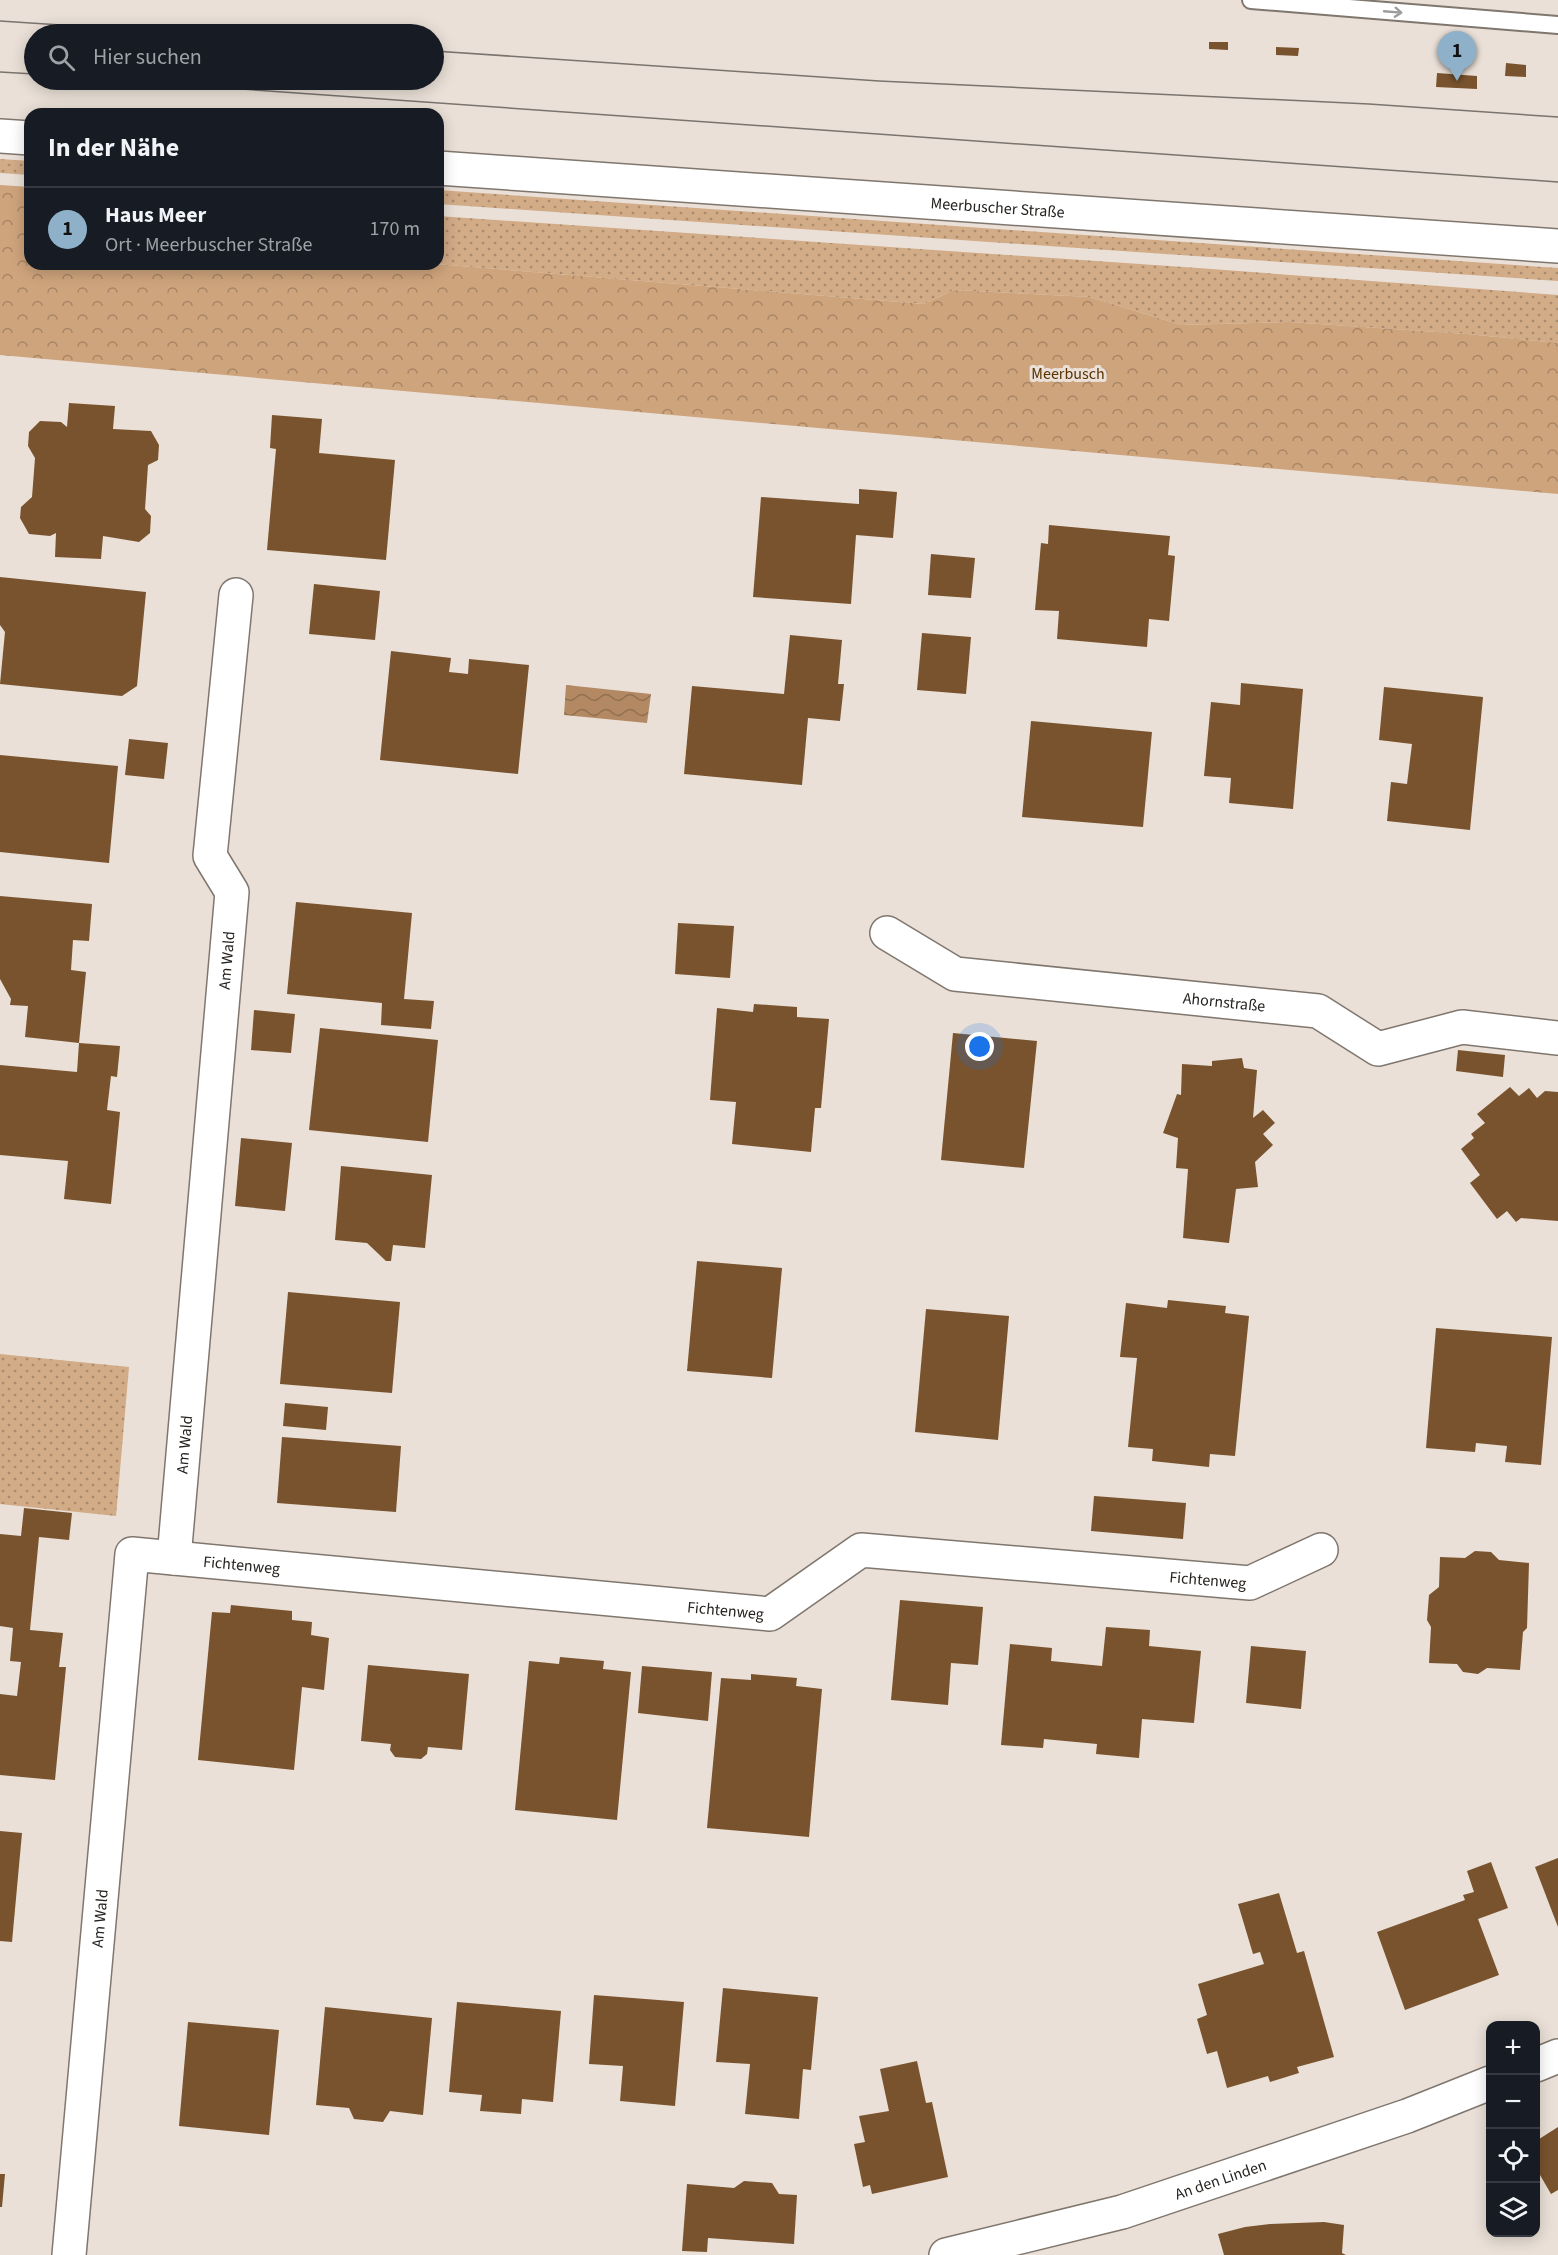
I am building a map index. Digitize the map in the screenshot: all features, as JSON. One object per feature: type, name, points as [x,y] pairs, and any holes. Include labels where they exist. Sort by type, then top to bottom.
[{"type":"street","points":[[0,136],[24,138]]},
{"type":"street","name":"Meerbuscher Straße","points":[[444,168],[1558,246]]},
{"type":"street","name":"Am Wald","points":[[69,2255],[132,1554],[174,1558],[231,892],[210,855],[236,595]]},
{"type":"street","name":"Ahornstraße","points":[[887,933],[955,974],[1318,1011],[1378,1049],[1462,1027],[1558,1038]]},
{"type":"street","name":"Fichtenweg","points":[[174,1558],[770,1614],[861,1550],[1250,1583],[1321,1550]]},
{"type":"street","points":[[1540,2063],[1558,2055]]},
{"type":"street","name":"An den Linden","points":[[946,2255],[1122,2212],[1407,2116],[1486,2085]]},
{"type":"lane","points":[[1251,0],[1558,25]]},
{"type":"shaded area","points":[[0,159],[24,161],[24,175],[0,173]]},
{"type":"shaded area","points":[[444,190],[1558,268],[1558,281],[444,204]]},
{"type":"shaded area","points":[[444,216],[1558,295],[1558,343],[1467,334],[1289,322],[1181,325],[1090,297],[954,290],[924,304],[444,265]]},
{"type":"shaded area","points":[[0,1354],[129,1367],[116,1516],[0,1504]]},
{"type":"green space","name":"Meerbusch","points":[[0,185],[24,187],[24,270],[444,270],[444,265],[924,304],[954,290],[1090,297],[1181,325],[1289,322],[1467,334],[1558,343],[1558,494],[0,355]]},
{"type":"water","points":[[566,685],[651,694],[647,723],[564,715]]},
{"type":"building","points":[[1209,42],[1228,42],[1228,50],[1209,49]]},
{"type":"building","points":[[1276,47],[1299,48],[1298,56],[1276,55]]},
{"type":"building","points":[[1506,63],[1526,65],[1526,77],[1505,76]]},
{"type":"building","points":[[1437,73],[1477,76],[1477,89],[1436,87]]},
{"type":"building","points":[[69,403],[115,406],[113,429],[151,431],[159,445],[158,460],[148,465],[145,509],[151,516],[150,533],[139,542],[103,536],[101,559],[55,557],[56,533],[50,536],[29,534],[20,518],[21,507],[32,497],[35,458],[28,446],[29,432],[40,421],[61,422],[67,427]]},
{"type":"building","points":[[272,415],[322,419],[319,453],[395,460],[386,560],[267,550],[276,449],[270,448]]},
{"type":"building","points":[[859,489],[897,492],[893,538],[856,535],[851,604],[753,597],[761,497],[859,504]]},
{"type":"building","points":[[1049,525],[1170,536],[1168,555],[1175,556],[1169,621],[1149,619],[1147,647],[1057,639],[1059,611],[1035,610],[1041,543],[1048,544]]},
{"type":"building","points":[[931,554],[975,558],[971,598],[928,595]]},
{"type":"building","points":[[0,577],[146,592],[137,686],[122,696],[0,684],[5,632],[0,625]]},
{"type":"building","points":[[314,584],[380,591],[375,640],[309,634]]},
{"type":"building","points":[[922,633],[971,637],[966,694],[917,690]]},
{"type":"building","points":[[790,635],[842,640],[838,684],[844,684],[840,721],[808,718],[802,785],[684,774],[692,686],[784,694]]},
{"type":"building","points":[[391,651],[451,658],[449,672],[468,674],[469,659],[529,665],[518,774],[380,760]]},
{"type":"building","points":[[1241,683],[1303,689],[1293,809],[1229,803],[1231,778],[1204,776],[1211,702],[1240,705]]},
{"type":"building","points":[[1384,687],[1483,697],[1470,830],[1387,821],[1391,782],[1407,784],[1412,744],[1379,740]]},
{"type":"building","points":[[1031,721],[1152,732],[1143,827],[1022,817]]},
{"type":"building","points":[[129,739],[168,743],[164,779],[125,775]]},
{"type":"building","points":[[0,755],[118,766],[109,863],[0,852]]},
{"type":"building","points":[[0,896],[92,904],[89,941],[73,940],[71,970],[86,972],[79,1043],[25,1037],[28,1006],[10,1005],[11,999],[0,979]]},
{"type":"building","points":[[296,902],[412,913],[404,999],[434,1001],[431,1029],[381,1025],[382,1003],[287,994]]},
{"type":"building","points":[[678,923],[734,926],[730,978],[675,974]]},
{"type":"building","points":[[754,1004],[797,1007],[797,1017],[829,1019],[821,1108],[815,1108],[811,1152],[732,1144],[736,1102],[710,1100],[717,1008],[753,1012]]},
{"type":"building","points":[[254,1010],[295,1014],[291,1053],[251,1050]]},
{"type":"building","points":[[320,1028],[438,1040],[428,1142],[309,1130]]},
{"type":"building","points":[[953,1033],[1037,1041],[1024,1168],[941,1160]]},
{"type":"building","points":[[79,1043],[120,1046],[117,1077],[111,1076],[107,1110],[120,1112],[111,1204],[64,1199],[68,1161],[0,1155],[0,1065],[77,1072]]},
{"type":"building","points":[[1458,1050],[1505,1055],[1503,1077],[1456,1071]]},
{"type":"building","points":[[1242,1058],[1244,1068],[1257,1070],[1253,1118],[1263,1110],[1275,1123],[1263,1134],[1273,1145],[1255,1162],[1258,1187],[1236,1189],[1229,1243],[1183,1238],[1188,1169],[1176,1168],[1178,1138],[1163,1133],[1177,1094],[1181,1095],[1182,1064],[1212,1066],[1212,1061]]},
{"type":"building","points":[[1510,1087],[1519,1096],[1529,1088],[1537,1098],[1545,1091],[1558,1092],[1558,1221],[1521,1218],[1516,1222],[1507,1211],[1497,1219],[1470,1183],[1480,1175],[1461,1149],[1474,1138],[1471,1134],[1485,1123],[1477,1114]]},
{"type":"building","points":[[241,1138],[292,1143],[285,1211],[235,1206]]},
{"type":"building","points":[[341,1166],[432,1175],[425,1248],[393,1245],[391,1261],[386,1261],[367,1243],[335,1240]]},
{"type":"building","points":[[697,1261],[782,1268],[772,1378],[687,1371]]},
{"type":"building","points":[[288,1292],[400,1302],[392,1393],[280,1384]]},
{"type":"building","points":[[1168,1300],[1226,1306],[1225,1313],[1249,1316],[1235,1456],[1210,1454],[1209,1467],[1152,1461],[1153,1449],[1128,1447],[1137,1358],[1120,1357],[1126,1303],[1167,1308]]},
{"type":"building","points":[[926,1309],[1009,1316],[998,1440],[915,1432]]},
{"type":"building","points":[[1436,1328],[1552,1337],[1541,1465],[1505,1462],[1507,1446],[1476,1443],[1475,1452],[1426,1448]]},
{"type":"building","points":[[285,1403],[328,1407],[326,1430],[283,1426]]},
{"type":"building","points":[[282,1437],[401,1446],[396,1512],[277,1503]]},
{"type":"building","points":[[1094,1496],[1186,1503],[1183,1539],[1091,1531]]},
{"type":"building","points":[[24,1508],[72,1513],[69,1540],[39,1537],[30,1630],[63,1633],[59,1667],[66,1667],[55,1780],[0,1775],[0,1694],[17,1696],[21,1662],[10,1661],[13,1628],[0,1626],[0,1534],[21,1536]]},
{"type":"building","points":[[1475,1551],[1491,1552],[1499,1560],[1529,1563],[1527,1628],[1523,1632],[1520,1670],[1487,1668],[1478,1674],[1463,1672],[1457,1664],[1429,1663],[1431,1627],[1427,1620],[1429,1595],[1439,1587],[1440,1557],[1465,1558]]},
{"type":"building","points":[[900,1600],[983,1607],[978,1665],[951,1663],[948,1705],[891,1700]]},
{"type":"building","points":[[231,1605],[292,1611],[292,1620],[312,1622],[311,1635],[329,1638],[324,1690],[302,1687],[294,1770],[198,1760],[212,1612],[230,1613]]},
{"type":"building","points":[[1106,1627],[1150,1630],[1149,1646],[1201,1651],[1194,1723],[1142,1719],[1139,1758],[1096,1754],[1097,1744],[1044,1739],[1043,1748],[1001,1745],[1010,1644],[1052,1648],[1051,1661],[1102,1666]]},
{"type":"building","points":[[1251,1646],[1306,1651],[1301,1709],[1246,1703]]},
{"type":"building","points":[[560,1657],[604,1661],[603,1669],[631,1672],[617,1820],[515,1810],[529,1661],[559,1664]]},
{"type":"building","points":[[368,1665],[469,1674],[462,1750],[428,1747],[427,1754],[421,1759],[395,1757],[390,1750],[391,1744],[361,1741]]},
{"type":"building","points":[[642,1666],[712,1672],[708,1721],[638,1713]]},
{"type":"building","points":[[751,1674],[797,1678],[796,1686],[822,1689],[809,1837],[707,1828],[721,1678],[751,1680]]},
{"type":"building","points":[[0,1831],[22,1833],[12,1942],[0,1941]]},
{"type":"building","points":[[1558,1858],[1558,1927],[1535,1867]]},
{"type":"building","points":[[1491,1862],[1508,1908],[1478,1919],[1499,1975],[1405,2010],[1377,1932],[1465,1900],[1463,1895],[1474,1892],[1467,1871]]},
{"type":"building","points":[[1279,1893],[1297,1953],[1304,1951],[1334,2057],[1297,2067],[1299,2073],[1270,2082],[1268,2076],[1227,2088],[1217,2051],[1207,2054],[1197,2019],[1207,2015],[1198,1984],[1264,1964],[1260,1952],[1253,1954],[1238,1904]]},
{"type":"building","points":[[723,1988],[818,1997],[811,2070],[803,2069],[799,2119],[745,2114],[750,2064],[716,2062]]},
{"type":"building","points":[[594,1995],[684,2002],[675,2106],[620,2101],[623,2066],[589,2064]]},
{"type":"building","points":[[457,2002],[561,2011],[553,2102],[522,2099],[521,2114],[480,2111],[482,2095],[449,2092]]},
{"type":"building","points":[[325,2007],[432,2018],[423,2115],[390,2111],[383,2122],[354,2119],[349,2108],[316,2105]]},
{"type":"building","points":[[188,2022],[279,2030],[269,2135],[179,2126]]},
{"type":"building","points":[[917,2061],[926,2103],[932,2102],[948,2177],[872,2194],[870,2185],[863,2187],[854,2144],[865,2142],[859,2116],[889,2111],[880,2069]]},
{"type":"building","points":[[1558,2127],[1558,2190],[1551,2194],[1540,2175],[1540,2138]]},
{"type":"building","points":[[0,2174],[5,2174],[2,2207],[0,2207]]},
{"type":"building","points":[[744,2181],[772,2183],[779,2194],[797,2195],[794,2244],[708,2238],[707,2252],[682,2251],[687,2184],[734,2188]]},
{"type":"building","points":[[1324,2222],[1344,2225],[1342,2253],[1346,2255],[1224,2255],[1218,2234],[1270,2224]]},
{"type":"tram line","points":[[0,21],[46,24]]},
{"type":"tram line","points":[[444,52],[879,81],[1369,104],[1558,117]]},
{"type":"tram line","points":[[0,72],[24,73]]},
{"type":"tram line","points":[[255,90],[1558,182]]},
{"type":"place","name":"Haus Meer","points":[[1457,81]]}]
